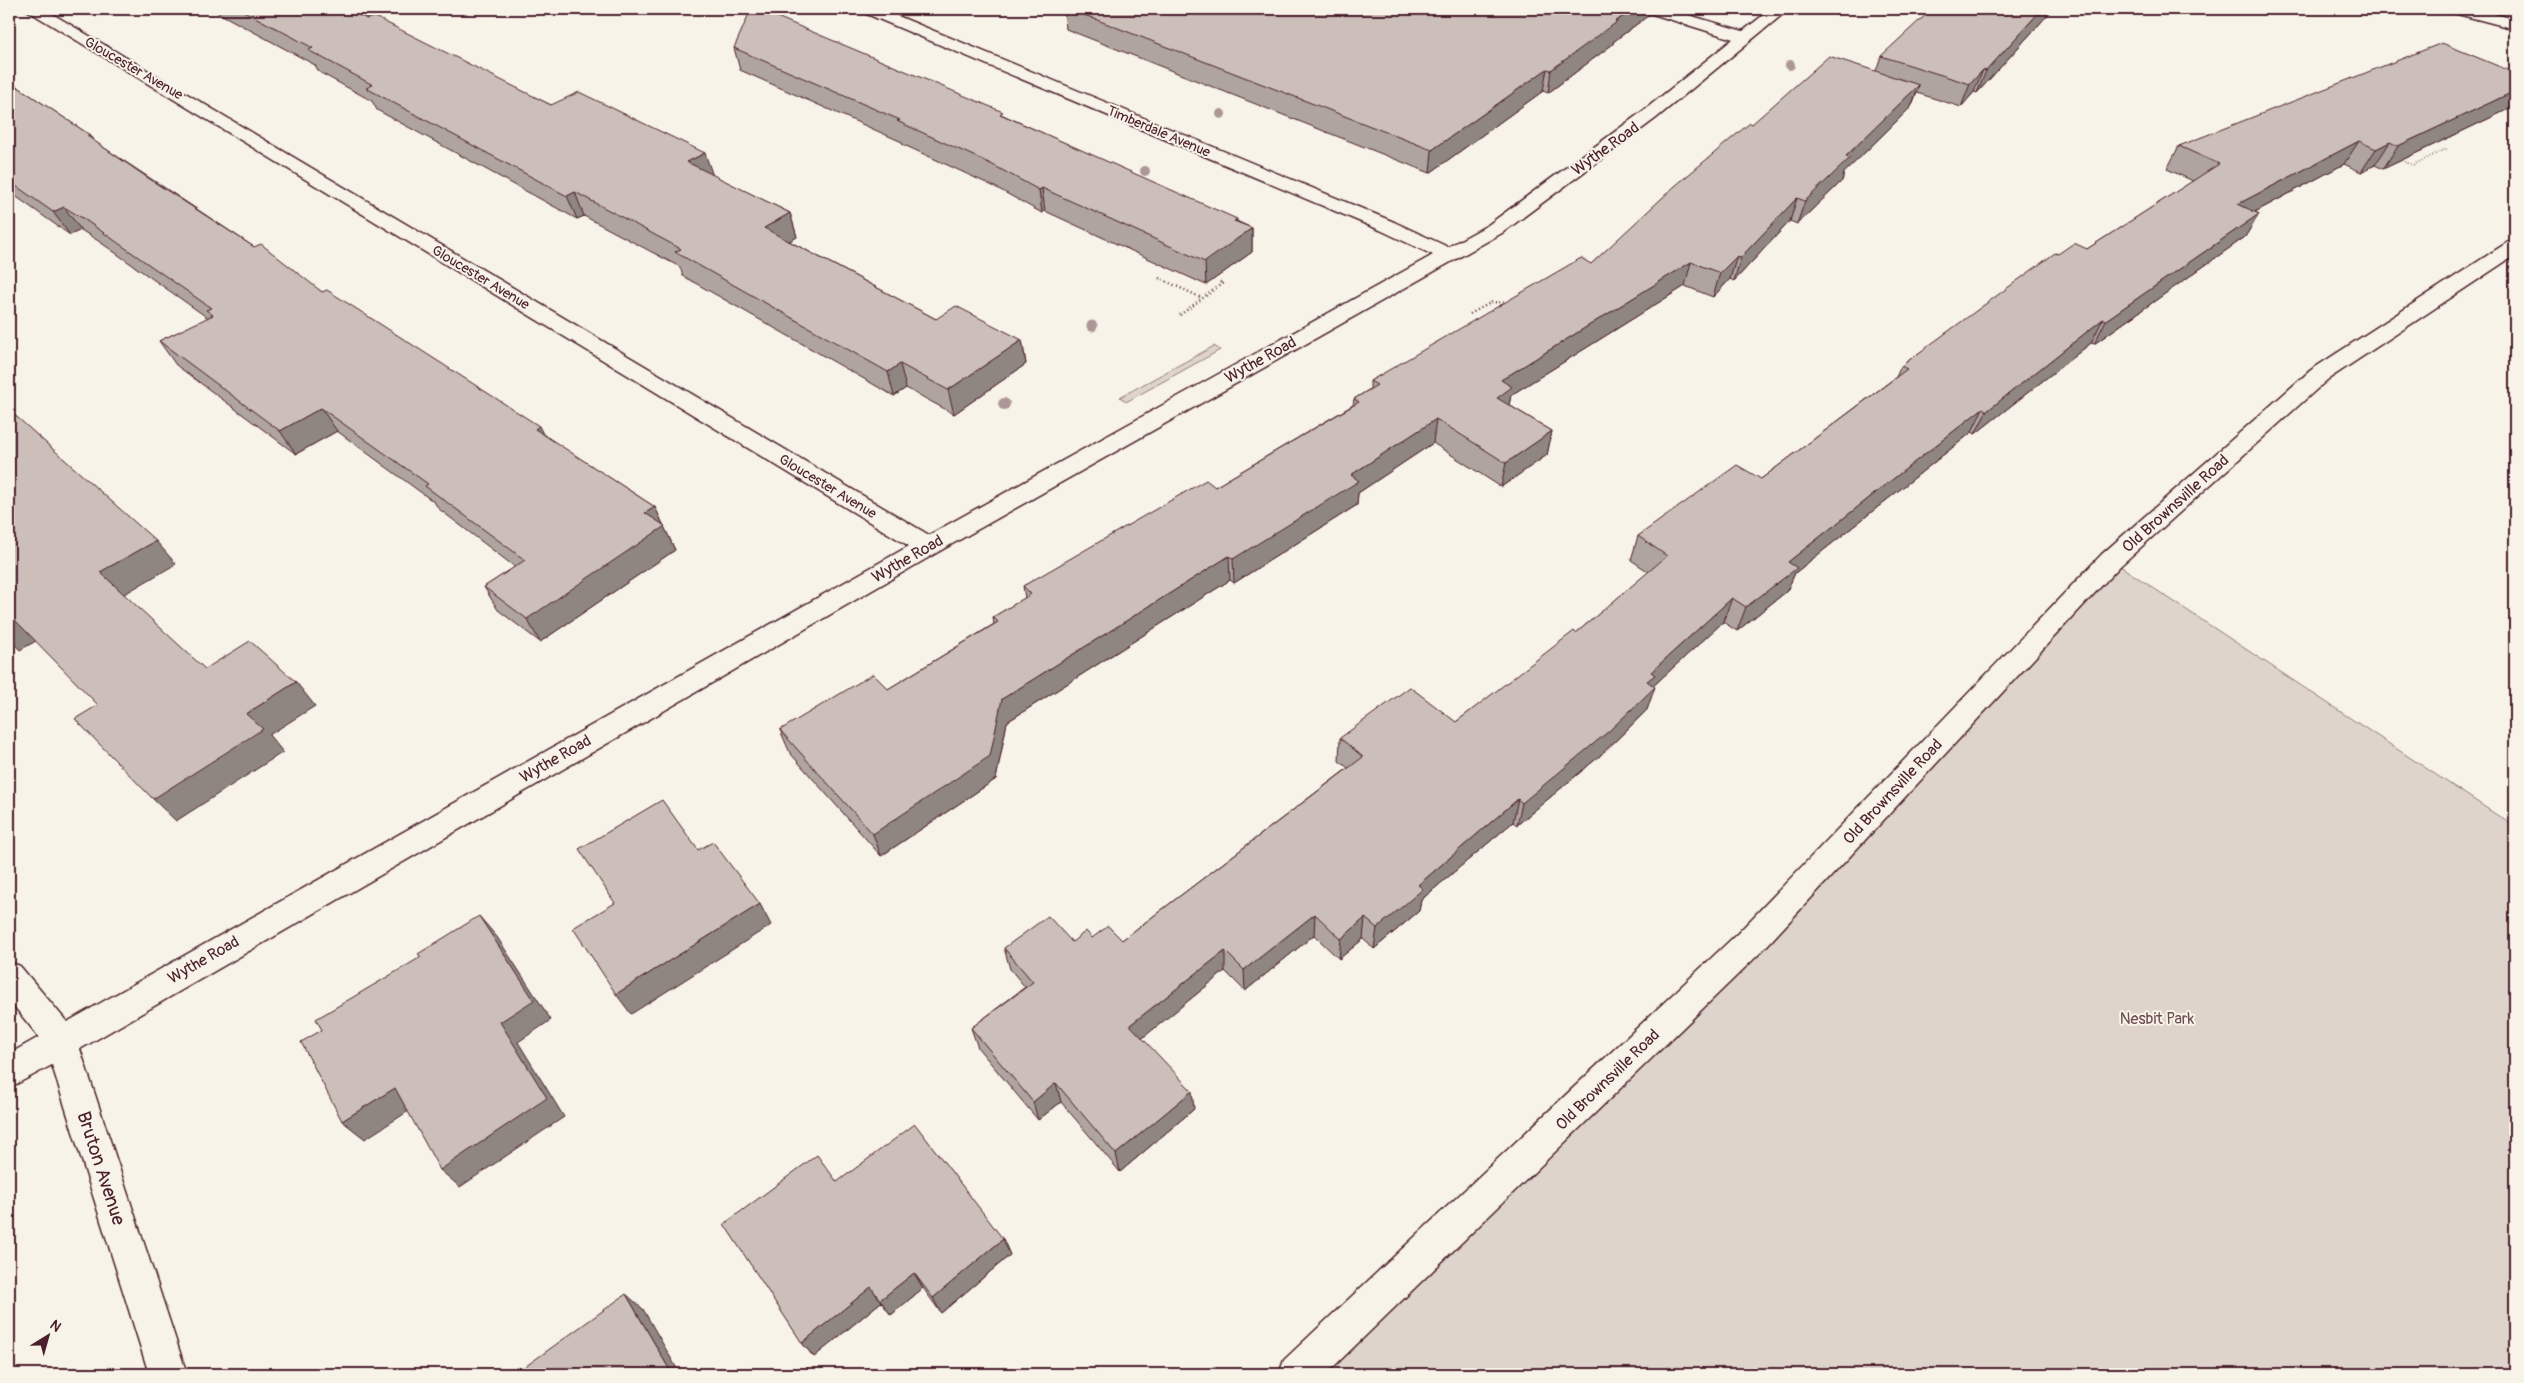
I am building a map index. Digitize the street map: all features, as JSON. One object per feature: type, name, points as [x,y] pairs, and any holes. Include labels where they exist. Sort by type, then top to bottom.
[{"type":"street","name":"Gloucester Avenue","points":[[33,9],[929,546]]},
{"type":"street","name":"Timberdale Avenue","points":[[868,9],[1387,226],[1448,255]]},
{"type":"street","points":[[1652,9],[1744,38]]},
{"type":"street","name":"Wythe Road","points":[[9,1072],[61,1040],[929,546],[1503,223],[1649,115],[1781,9]]},
{"type":"street","points":[[2456,9],[2515,24]]},
{"type":"street","name":"Old Brownsville Road","points":[[1298,1374],[1749,943],[2111,560],[2319,375],[2515,246]]},
{"type":"street","name":"Bruton Avenue","points":[[9,976],[61,1040],[168,1374]]},
{"type":"path","points":[[2405,162],[2413,165],[2448,148]]},
{"type":"path","points":[[1159,278],[1202,299]]},
{"type":"path","points":[[1180,314],[1224,284],[1217,280]]},
{"type":"path","points":[[1470,314],[1492,302],[1516,304]]},
{"type":"green space","points":[[1214,346],[1220,350],[1126,402],[1120,397]]},
{"type":"green space","name":"Nesbit Park","points":[[2111,560],[2515,827],[2515,1374],[1294,1374]]},
{"type":"building","points":[[240,9],[347,9],[367,19],[375,17],[551,105],[579,92],[705,153],[687,162],[790,213],[764,228],[936,319],[956,306],[1022,340],[948,390],[900,364],[888,372],[675,252],[681,249],[575,192],[567,196],[366,88],[373,85],[308,50],[313,48]]},
{"type":"building","points":[[751,9],[758,9],[1003,112],[1000,114],[1237,219],[1234,221],[1252,228],[1205,262],[1042,188],[1039,190],[991,164],[897,121],[900,120],[734,48]]},
{"type":"building","points":[[1069,9],[1633,9],[1551,70],[1547,69],[1432,150]]},
{"type":"building","points":[[1933,9],[2042,9],[1986,71],[1983,70],[1970,84],[1881,56]]},
{"type":"building","points":[[2442,43],[2515,73],[2515,91],[2398,146],[2390,142],[2376,149],[2359,141],[2238,204],[2259,214],[2106,320],[2103,319],[1987,411],[1983,408],[1788,562],[1797,568],[1746,607],[1732,598],[1651,672],[1655,675],[1647,681],[1655,687],[1609,731],[1522,803],[1518,799],[1418,885],[1423,889],[1377,928],[1365,918],[1341,939],[1315,914],[1244,970],[1225,951],[1130,1025],[1192,1091],[1116,1154],[1056,1083],[1033,1102],[971,1028],[1033,982],[1004,948],[1048,916],[1072,942],[1086,931],[1092,938],[1108,926],[1122,940],[1363,757],[1340,738],[1410,687],[1456,722],[1574,631],[1576,633],[1667,556],[1638,536],[1737,465],[1761,479],[1907,369],[1901,366],[2055,253],[2058,254],[2074,243],[2087,249],[2219,164],[2179,146]]},
{"type":"building","points":[[1829,56],[1919,85],[1846,156],[1850,158],[1805,201],[1797,198],[1741,257],[1737,256],[1720,273],[1691,262],[1501,380],[1512,387],[1497,398],[1552,431],[1506,463],[1436,419],[1351,475],[1359,481],[1233,559],[1229,556],[1002,699],[990,756],[873,834],[780,730],[873,674],[888,689],[998,622],[993,617],[1031,594],[1023,586],[1206,480],[1215,487],[1359,402],[1354,399],[1377,385],[1370,381],[1581,258],[1591,264],[1675,186],[1750,123],[1752,124]]},
{"type":"building","points":[[9,81],[90,135],[87,136],[151,180],[254,247],[261,244],[322,292],[327,290],[539,426],[535,429],[655,507],[645,513],[665,526],[527,619],[484,587],[525,560],[425,486],[428,484],[321,408],[280,431],[159,341],[213,315],[206,310],[211,308],[84,219],[64,207],[53,212],[9,181]]},
{"type":"building","points":[[9,410],[156,541],[100,572],[205,669],[250,641],[296,682],[246,714],[263,729],[153,799],[75,719],[98,705],[13,618],[9,620]]},
{"type":"building","points":[[662,800],[698,850],[713,842],[760,904],[616,994],[573,928],[615,903],[579,849]]},
{"type":"building","points":[[479,916],[534,1000],[500,1022],[547,1098],[440,1170],[395,1088],[342,1121],[301,1042],[322,1030],[316,1019],[421,957],[418,954]]},
{"type":"building","points":[[915,1124],[1003,1239],[933,1298],[914,1273],[880,1300],[871,1287],[802,1343],[724,1224],[817,1155],[837,1182]]},
{"type":"building","points":[[626,1294],[672,1374],[515,1374]]}]
